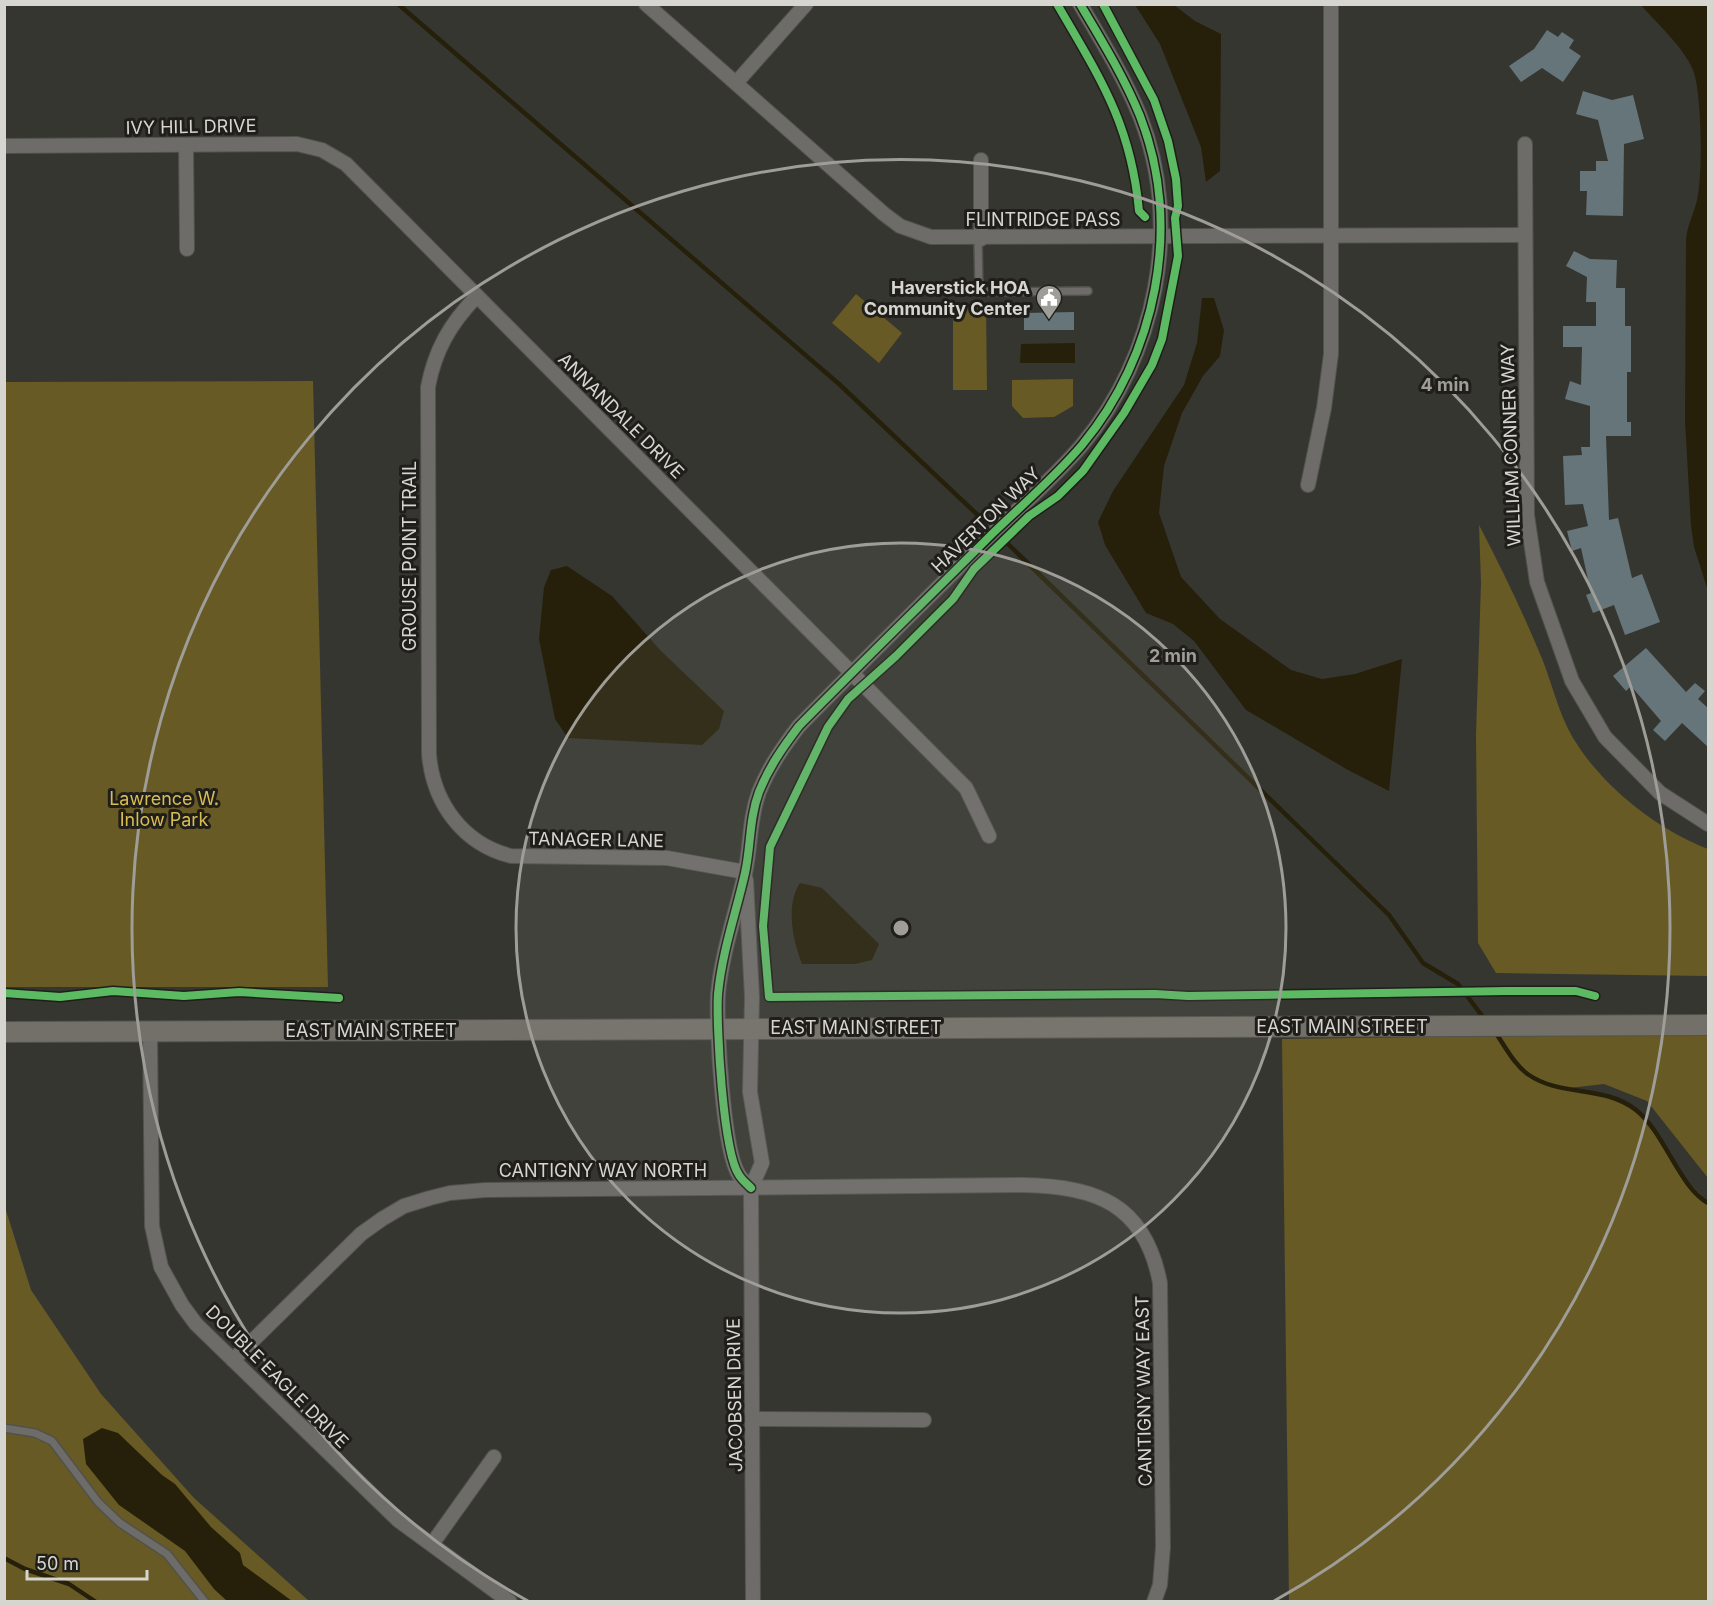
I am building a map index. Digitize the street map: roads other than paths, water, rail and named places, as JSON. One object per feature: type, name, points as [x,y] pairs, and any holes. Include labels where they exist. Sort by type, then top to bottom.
[{"type":"main road","name":"EAST MAIN STREET","points":[[4,1032],[1708,1025]]},
{"type":"street","name":"FLINTRIDGE PASS","points":[[646,4],[900,226],[931,237],[980,239],[1525,235]]},
{"type":"street","points":[[736,83],[806,4]]},
{"type":"street","name":"HAVERTON WAY","points":[[719,1029],[718,995],[727,939],[745,872],[753,815],[772,764],[800,726],[1061,468],[1099,422],[1122,386],[1146,329],[1153,300],[1159,237],[1157,186],[1140,117],[1111,58],[1080,4]]},
{"type":"street","points":[[1308,485],[1330,369],[1331,4]]},
{"type":"street","name":"WILLIAM CONNER WAY","points":[[1525,144],[1527,514],[1538,582],[1572,681],[1605,737],[1660,793],[1708,824]]},
{"type":"street","points":[[186,145],[187,249]]},
{"type":"street","name":"IVY HILL DRIVE","points":[[4,146],[307,145],[329,154],[366,183]]},
{"type":"street","points":[[980,239],[981,160]]},
{"type":"street","name":"ANNANDALE DRIVE","points":[[366,183],[476,297],[966,788],[989,836]]},
{"type":"street","name":"GROUSE POINT TRAIL","points":[[456,822],[436,790],[429,754],[428,400],[431,369],[441,343],[455,319],[476,297]]},
{"type":"street","name":"TANAGER LANE","points":[[456,822],[489,848],[511,856],[537,858],[655,857],[704,863],[745,872]]},
{"type":"street","name":"HAVERTON WAY","points":[[745,872],[750,925],[751,1029]]},
{"type":"street","points":[[719,1029],[723,1096],[734,1163],[738,1174],[751,1188]]},
{"type":"street","name":"JACOBSEN DRIVE","points":[[751,1029],[750,1092],[762,1163],[751,1188],[753,1602]]},
{"type":"street","name":"DOUBLE EAGLE DRIVE","points":[[150,1032],[152,1226],[161,1267],[182,1305],[196,1324],[363,1489],[398,1520],[510,1602]]},
{"type":"street","name":"CANTIGNY WAY NORTH","points":[[234,1360],[361,1234],[382,1219],[416,1202],[450,1193],[485,1190],[1045,1186],[1082,1190],[1105,1199]]},
{"type":"street","name":"CANTIGNY WAY EAST","points":[[1105,1199],[1138,1228],[1152,1255],[1160,1283],[1163,1547],[1160,1585],[1154,1602]]},
{"type":"street","points":[[753,1419],[924,1420]]},
{"type":"street","points":[[432,1544],[494,1457]]},
{"type":"lane","points":[[979,292],[980,239]]},
{"type":"lane","points":[[911,288],[979,292],[1088,291]]},
{"type":"lane","points":[[4,1428],[35,1433],[52,1441],[98,1502],[120,1523],[167,1554],[205,1602]]},
{"type":"waterway","points":[[398,4],[839,384],[983,520]]},
{"type":"waterway","points":[[1006,542],[1389,915],[1423,963],[1458,984],[1486,1021]]},
{"type":"waterway","points":[[1495,1032],[1514,1061],[1529,1075],[1555,1086],[1611,1097],[1636,1110],[1655,1132],[1689,1185],[1708,1203]]},
{"type":"waterway","points":[[4,1558],[25,1569],[69,1584],[96,1602]]},
{"type":"place","name":"Haverstick HOA Community Center","points":[[1049,321]]},
{"type":"park label","name":"Lawrence W. Inlow Park","points":[[164,809]]}]
